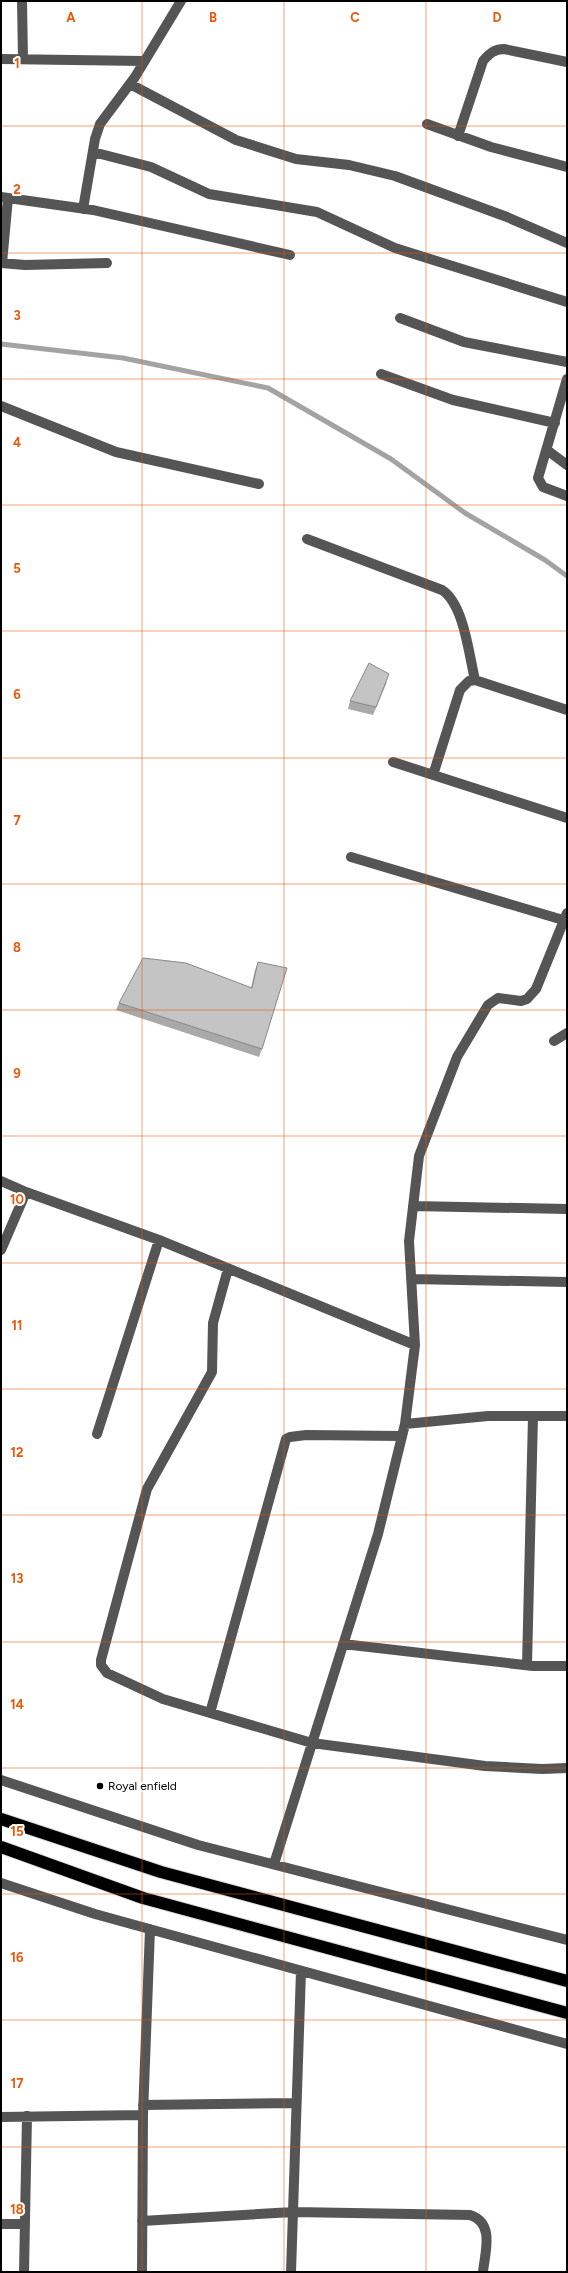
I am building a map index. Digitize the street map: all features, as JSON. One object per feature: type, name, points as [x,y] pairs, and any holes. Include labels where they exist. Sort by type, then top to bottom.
[{"type":"highway","points":[[1,1819],[161,1872],[567,1981]]},
{"type":"highway","points":[[1,1847],[144,1898],[567,2013]]},
{"type":"street","points":[[22,1],[23,59]]},
{"type":"street","points":[[83,209],[93,152],[100,124],[130,84],[181,1]]},
{"type":"street","points":[[458,136],[483,61],[489,54],[494,51],[504,49],[567,62]]},
{"type":"street","points":[[1,59],[144,62]]},
{"type":"street","points":[[130,84],[236,140],[296,159],[349,165],[395,176],[507,217],[567,243]]},
{"type":"street","points":[[427,124],[490,147],[567,167]]},
{"type":"street","points":[[93,152],[153,168],[209,194],[317,212],[395,248],[567,302]]},
{"type":"street","points":[[108,263],[25,265],[1,263],[4,198],[83,209],[290,255]]},
{"type":"street","points":[[400,318],[464,342],[567,362]]},
{"type":"street","points":[[380,374],[453,400],[555,423]]},
{"type":"street","points":[[567,379],[564,404],[555,423],[538,481],[543,487],[567,496]]},
{"type":"street","points":[[1,406],[116,452],[259,484]]},
{"type":"street","points":[[547,450],[567,465]]},
{"type":"street","points":[[307,539],[450,594],[459,614],[475,680]]},
{"type":"street","points":[[433,775],[460,690],[469,681],[475,680],[567,710]]},
{"type":"street","points":[[393,762],[567,818]]},
{"type":"street","points":[[274,1864],[378,1534],[405,1424],[415,1345],[409,1241],[419,1156],[457,1057],[488,1005],[498,998],[521,1001],[528,999],[536,989],[566,917],[351,856]]},
{"type":"street","points":[[554,1041],[567,1033]]},
{"type":"street","points":[[1,1181],[26,1192],[159,1240],[415,1345]]},
{"type":"street","points":[[1,1250],[26,1192]]},
{"type":"street","points":[[413,1206],[567,1209]]},
{"type":"street","points":[[97,1434],[159,1240]]},
{"type":"street","points":[[228,1269],[213,1323],[212,1372],[147,1489],[100,1660],[103,1669],[114,1677],[163,1699],[312,1743],[474,1764],[542,1769],[567,1768]]},
{"type":"street","points":[[411,1279],[567,1282]]},
{"type":"street","points":[[405,1424],[488,1416],[567,1416]]},
{"type":"street","points":[[527,1665],[532,1416]]},
{"type":"street","points":[[210,1713],[286,1439],[306,1435],[402,1436]]},
{"type":"street","points":[[343,1644],[527,1665],[567,1666]]},
{"type":"street","points":[[1,1780],[198,1844],[567,1940]]},
{"type":"street","points":[[1,1883],[95,1914],[567,2044]]},
{"type":"street","points":[[142,2272],[143,2105],[150,1929]]},
{"type":"street","points":[[291,2272],[302,1971]]},
{"type":"street","points":[[143,2105],[296,2103]]},
{"type":"street","points":[[1,2116],[143,2115]]},
{"type":"street","points":[[24,2272],[28,2116]]},
{"type":"street","points":[[142,2221],[293,2212],[470,2215],[478,2217],[485,2227],[488,2235],[483,2272]]},
{"type":"street","points":[[1,2224],[25,2224]]},
{"type":"building","points":[[369,663],[389,674],[376,707],[350,701]]},
{"type":"building","points":[[143,958],[186,963],[252,988],[258,962],[287,968],[262,1049],[119,1003]]},
{"type":"waterway","points":[[1,344],[123,358],[268,388],[391,459],[465,513],[545,560],[567,576]]},
{"type":"place","name":"Royal enfield","points":[[100,1786]]}]
